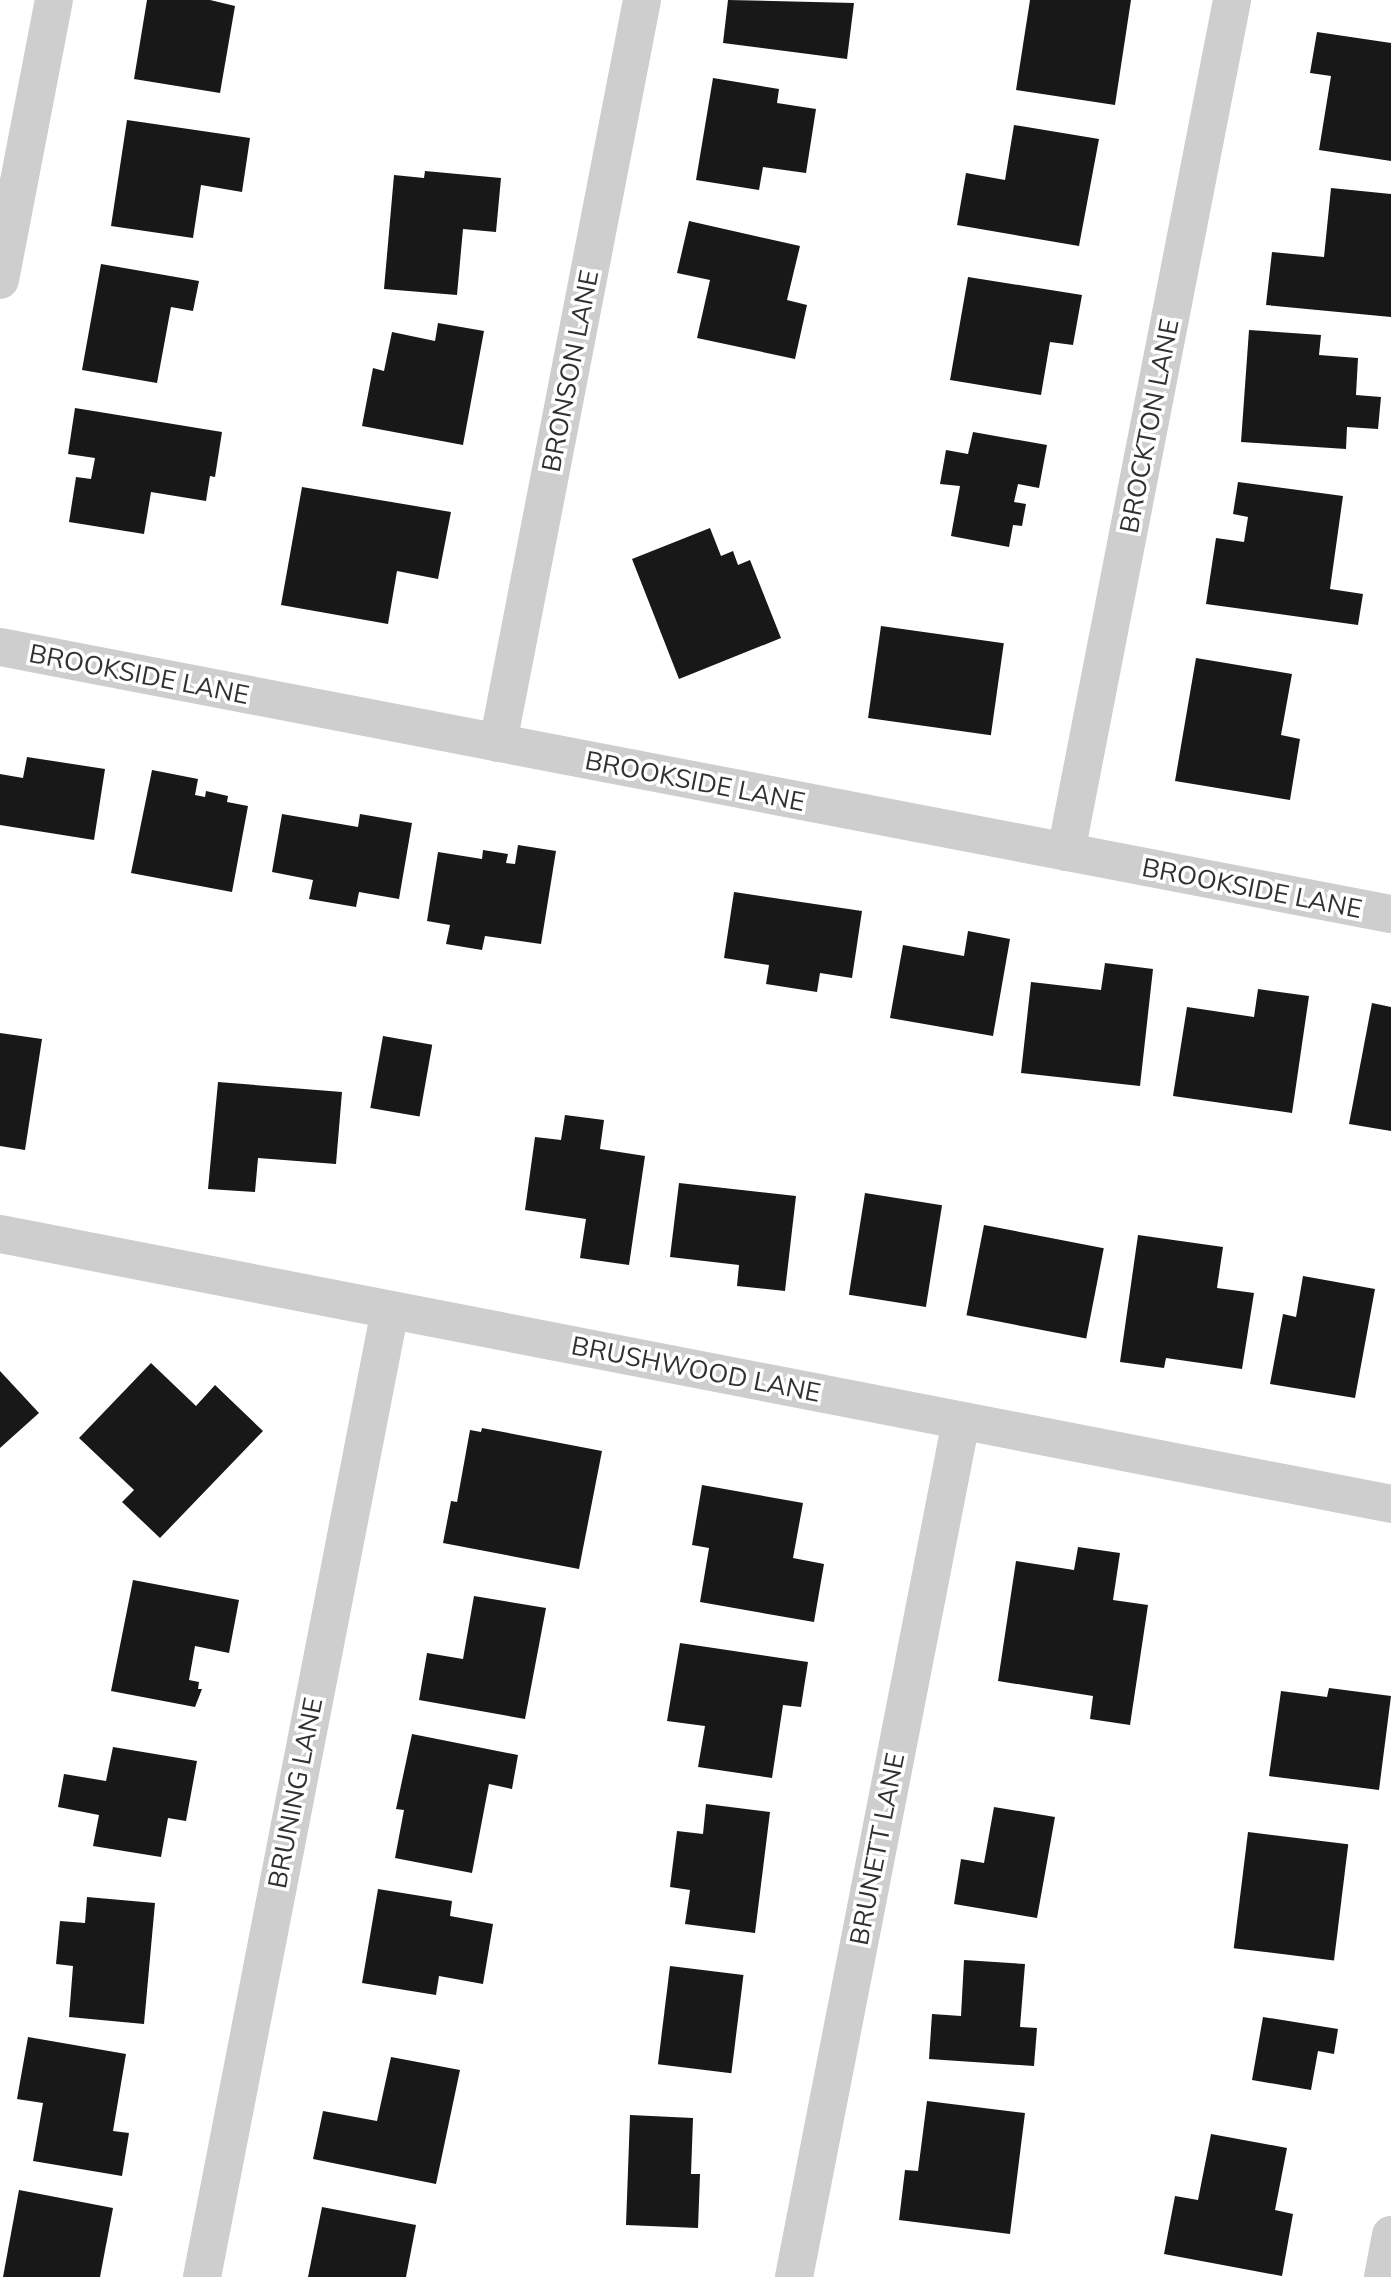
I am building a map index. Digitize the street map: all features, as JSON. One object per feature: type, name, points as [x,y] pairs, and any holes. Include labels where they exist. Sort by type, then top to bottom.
[{"type":"street","points":[[0,280],[54,0]]},
{"type":"street","name":"BRONSON LANE","points":[[498,743],[642,0]]},
{"type":"street","name":"BROCKTON LANE","points":[[1066,852],[1232,0]]},
{"type":"street","name":"BROOKSIDE LANE","points":[[0,647],[1391,914]]},
{"type":"street","name":"BRUSHWOOD LANE","points":[[0,1234],[1391,1504]]},
{"type":"street","name":"BRUNING LANE","points":[[202,2277],[390,1310]]},
{"type":"street","name":"BRUNETT LANE","points":[[794,2277],[961,1421]]},
{"type":"street","points":[[1383,2277],[1391,2235]]},
{"type":"building","points":[[147,0],[210,0],[235,6],[220,93],[134,79]]},
{"type":"building","points":[[728,0],[854,3],[847,59],[723,43]]},
{"type":"building","points":[[1030,0],[1131,0],[1115,105],[1016,90]]},
{"type":"building","points":[[1317,32],[1391,43],[1391,161],[1319,150],[1331,76],[1310,73]]},
{"type":"building","points":[[713,78],[779,89],[777,103],[816,109],[806,173],[763,167],[759,190],[696,180]]},
{"type":"building","points":[[127,120],[250,138],[242,192],[201,185],[193,238],[111,226]]},
{"type":"building","points":[[1014,125],[1099,139],[1079,246],[957,225],[966,173],[1005,180]]},
{"type":"building","points":[[425,171],[501,178],[496,232],[463,229],[457,295],[384,289],[394,175],[424,178]]},
{"type":"building","points":[[1331,188],[1391,194],[1391,317],[1266,305],[1272,252],[1324,257]]},
{"type":"building","points":[[689,221],[800,246],[787,300],[807,305],[795,359],[697,338],[710,280],[677,273]]},
{"type":"building","points":[[101,264],[199,281],[193,311],[171,307],[157,383],[82,370]]},
{"type":"building","points":[[968,277],[1082,295],[1073,345],[1050,342],[1041,395],[950,380]]},
{"type":"building","points":[[438,323],[484,331],[463,445],[362,426],[373,368],[384,371],[392,332],[435,341]]},
{"type":"building","points":[[1249,330],[1321,335],[1319,355],[1358,358],[1356,395],[1381,397],[1378,429],[1347,427],[1346,449],[1241,442]]},
{"type":"building","points":[[75,408],[222,432],[215,477],[210,476],[206,501],[151,492],[144,534],[69,522],[76,477],[91,479],[95,458],[68,454]]},
{"type":"building","points":[[973,432],[1047,445],[1039,488],[1018,484],[1014,502],[1026,504],[1022,526],[1013,525],[1009,547],[951,536],[960,486],[940,484],[946,450],[968,454]]},
{"type":"building","points":[[1238,482],[1343,496],[1330,589],[1363,594],[1358,625],[1206,604],[1216,538],[1244,542],[1248,517],[1233,514]]},
{"type":"building","points":[[302,487],[451,512],[438,579],[397,571],[388,624],[281,605]]},
{"type":"building","points":[[710,528],[721,556],[733,551],[738,565],[750,560],[781,638],[679,679],[632,559]]},
{"type":"building","points":[[881,626],[1004,643],[991,735],[868,718]]},
{"type":"building","points":[[1196,658],[1292,674],[1281,735],[1300,739],[1290,800],[1175,781]]},
{"type":"building","points":[[27,757],[105,769],[94,840],[0,825],[0,774],[23,778]]},
{"type":"building","points":[[152,770],[198,779],[195,795],[205,797],[206,791],[228,796],[227,802],[248,806],[232,892],[131,873]]},
{"type":"building","points":[[282,814],[358,827],[360,814],[412,823],[399,899],[359,892],[356,907],[309,899],[313,880],[272,872]]},
{"type":"building","points":[[518,845],[556,851],[541,944],[485,936],[482,950],[446,944],[450,925],[427,921],[438,852],[482,859],[483,850],[508,854],[506,863],[515,864]]},
{"type":"building","points":[[734,892],[862,911],[852,978],[820,973],[817,992],[766,984],[769,965],[724,958]]},
{"type":"building","points":[[968,931],[1010,939],[993,1036],[890,1018],[903,945],[964,956]]},
{"type":"building","points":[[1105,963],[1153,969],[1140,1086],[1021,1073],[1031,982],[1101,990]]},
{"type":"building","points":[[1258,989],[1309,996],[1292,1113],[1173,1096],[1187,1007],[1254,1017]]},
{"type":"building","points":[[1372,1003],[1391,1007],[1391,1131],[1349,1124]]},
{"type":"building","points":[[0,1033],[42,1039],[25,1150],[0,1146]]},
{"type":"building","points":[[383,1036],[432,1045],[420,1117],[370,1108]]},
{"type":"building","points":[[218,1082],[342,1092],[336,1164],[258,1158],[255,1192],[208,1189]]},
{"type":"building","points":[[565,1115],[604,1120],[600,1149],[645,1156],[629,1265],[580,1258],[586,1219],[525,1210],[535,1137],[561,1140]]},
{"type":"building","points":[[679,1183],[796,1196],[785,1291],[737,1286],[739,1265],[670,1257]]},
{"type":"building","points":[[865,1193],[942,1205],[926,1307],[849,1295]]},
{"type":"building","points":[[984,1225],[1104,1248],[1086,1339],[966,1315]]},
{"type":"building","points":[[1138,1235],[1223,1247],[1217,1288],[1254,1293],[1242,1369],[1166,1358],[1164,1368],[1120,1362]]},
{"type":"building","points":[[1303,1276],[1375,1289],[1355,1398],[1270,1384],[1283,1314],[1296,1317]]},
{"type":"building","points":[[151,1363],[196,1406],[215,1385],[263,1431],[160,1538],[122,1502],[134,1490],[79,1438]]},
{"type":"building","points":[[0,1371],[39,1413],[0,1448]]},
{"type":"building","points":[[482,1428],[602,1451],[579,1569],[443,1543],[451,1501],[457,1502],[470,1430],[481,1432]]},
{"type":"building","points":[[702,1485],[803,1503],[793,1558],[824,1564],[814,1622],[700,1602],[709,1548],[692,1545]]},
{"type":"building","points":[[1078,1547],[1120,1553],[1113,1600],[1148,1605],[1130,1725],[1090,1719],[1093,1696],[998,1681],[1016,1561],[1074,1570]]},
{"type":"building","points":[[133,1580],[239,1600],[229,1653],[195,1646],[189,1680],[199,1682],[198,1689],[202,1689],[195,1707],[111,1691]]},
{"type":"building","points":[[474,1596],[546,1608],[525,1719],[419,1700],[427,1653],[463,1659]]},
{"type":"building","points":[[680,1643],[808,1662],[801,1707],[783,1705],[772,1778],[698,1767],[705,1726],[667,1721]]},
{"type":"building","points":[[1329,1688],[1391,1696],[1379,1790],[1269,1776],[1281,1691],[1327,1697]]},
{"type":"building","points":[[412,1734],[518,1755],[512,1789],[489,1784],[472,1873],[395,1858],[404,1810],[396,1809]]},
{"type":"building","points":[[113,1747],[197,1761],[186,1821],[168,1818],[161,1857],[93,1846],[99,1815],[58,1807],[64,1774],[106,1781]]},
{"type":"building","points":[[706,1804],[770,1812],[755,1933],[685,1924],[690,1890],[670,1887],[677,1831],[703,1834]]},
{"type":"building","points":[[994,1807],[1055,1817],[1037,1918],[954,1904],[961,1859],[984,1863]]},
{"type":"building","points":[[1248,1832],[1348,1844],[1334,1960],[1234,1948]]},
{"type":"building","points":[[378,1889],[452,1901],[450,1916],[493,1924],[483,1984],[439,1976],[436,1995],[362,1983]]},
{"type":"building","points":[[87,1897],[155,1903],[144,2024],[69,2017],[73,1966],[56,1964],[60,1921],[85,1923]]},
{"type":"building","points":[[964,1960],[1025,1964],[1020,2027],[1037,2028],[1034,2066],[929,2059],[932,2014],[961,2016]]},
{"type":"building","points":[[670,1966],[743,1975],[731,2073],[658,2064]]},
{"type":"building","points":[[1263,2017],[1338,2029],[1334,2054],[1318,2051],[1311,2090],[1252,2080]]},
{"type":"building","points":[[28,2037],[126,2054],[113,2131],[129,2133],[122,2176],[33,2161],[43,2103],[17,2099]]},
{"type":"building","points":[[391,2057],[460,2070],[436,2184],[313,2159],[323,2111],[377,2121]]},
{"type":"building","points":[[927,2101],[1025,2113],[1010,2234],[899,2220],[905,2170],[918,2171]]},
{"type":"building","points":[[630,2115],[693,2118],[691,2174],[700,2174],[698,2228],[626,2225]]},
{"type":"building","points":[[1211,2134],[1287,2148],[1275,2210],[1293,2214],[1282,2276],[1164,2254],[1175,2196],[1198,2200]]},
{"type":"building","points":[[19,2190],[113,2208],[100,2277],[3,2277]]},
{"type":"building","points":[[322,2207],[416,2225],[406,2277],[308,2277]]}]
